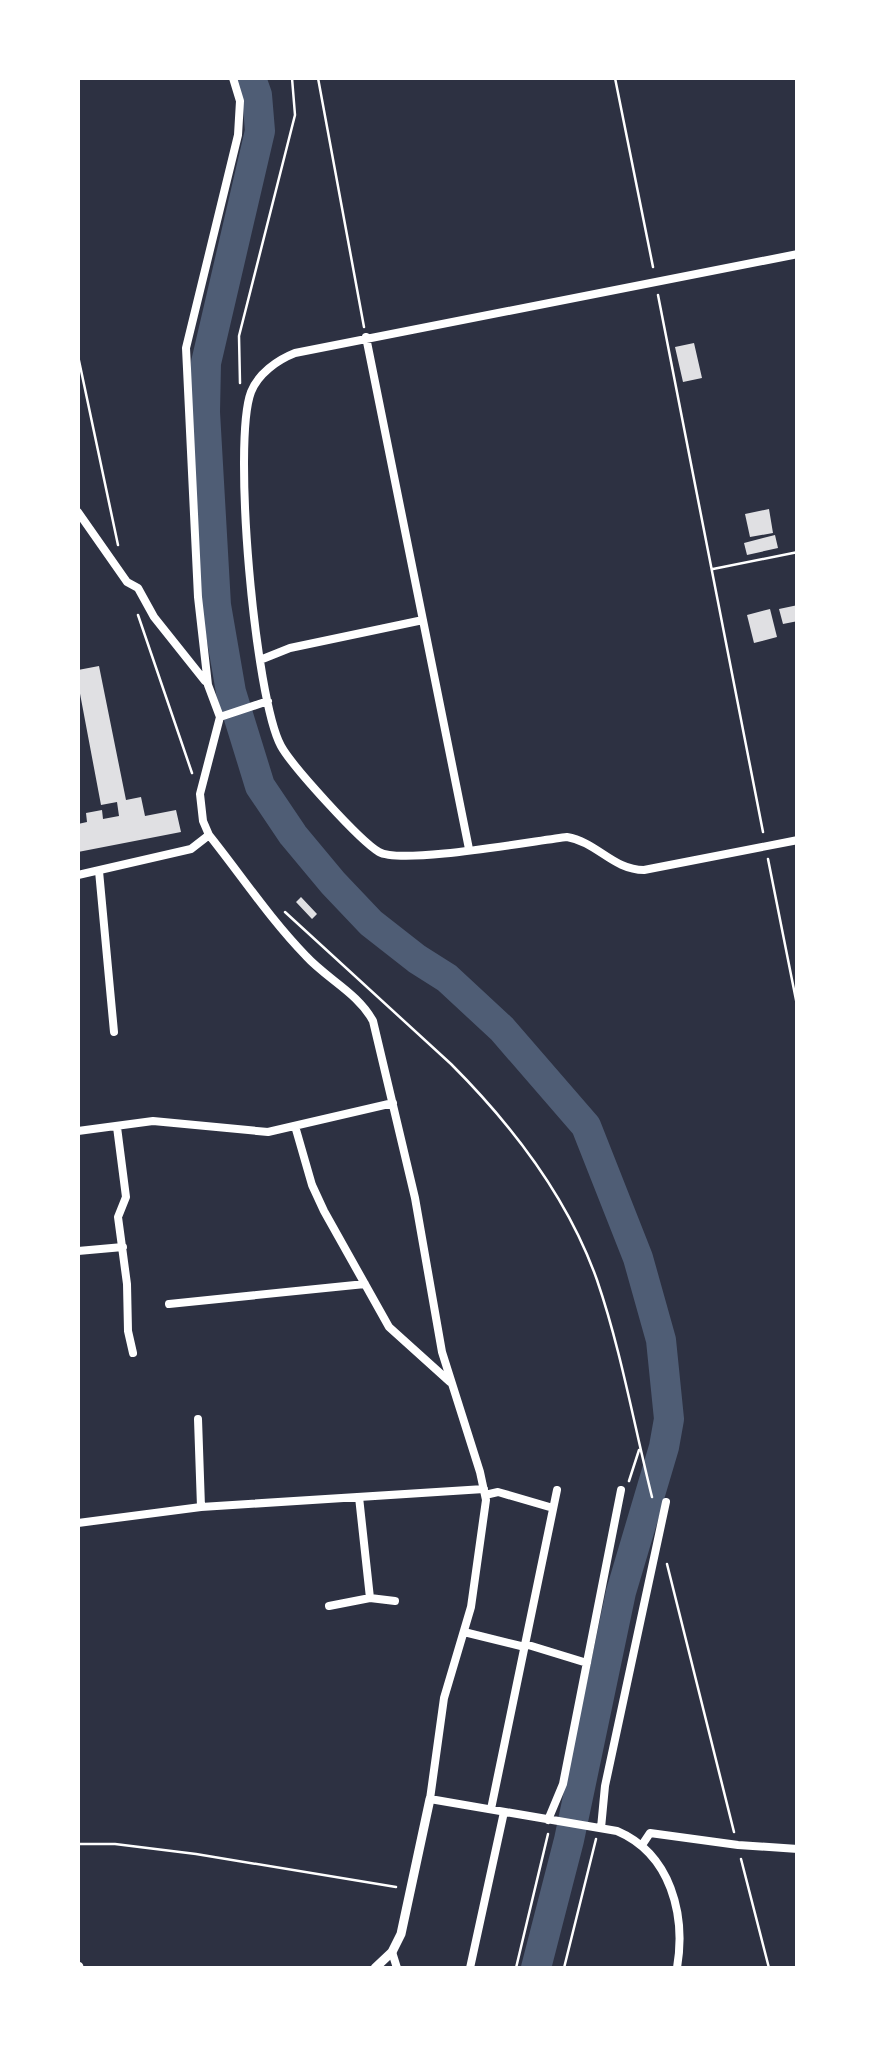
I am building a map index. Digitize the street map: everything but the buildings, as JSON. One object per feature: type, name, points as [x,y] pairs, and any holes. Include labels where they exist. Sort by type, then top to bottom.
[{"type":"street","points":[[208,685],[198,598],[186,348],[238,136],[240,101],[233,78]]},
{"type":"street","points":[[798,254],[366,337],[284,358],[258,380],[247,405],[244,443],[249,557],[263,703],[281,745],[317,791],[378,852],[412,858],[566,837],[580,839],[620,867],[644,870],[798,840]]},
{"type":"street","points":[[366,337],[469,849]]},
{"type":"street","points":[[78,512],[208,685],[223,716],[200,794],[209,834],[288,936],[310,961],[368,1011],[373,1021],[415,1198],[442,1352],[485,1492],[486,1518],[464,1632],[444,1698],[412,1890],[401,1934],[392,1952],[376,1968]]},
{"type":"street","points":[[260,660],[290,648],[422,620]]},
{"type":"street","points":[[223,716],[263,703]]},
{"type":"street","points":[[78,875],[191,848],[209,834]]},
{"type":"street","points":[[99,871],[114,1032]]},
{"type":"street","points":[[78,1132],[153,1121],[250,1132],[295,1126],[393,1102]]},
{"type":"street","points":[[295,1126],[324,1211],[390,1328],[452,1383]]},
{"type":"street","points":[[117,1127],[126,1197],[118,1217],[133,1354]]},
{"type":"street","points":[[78,1251],[123,1247]]},
{"type":"street","points":[[169,1304],[364,1284]]},
{"type":"street","points":[[198,1419],[201,1507]]},
{"type":"street","points":[[491,1809],[558,1490]]},
{"type":"street","points":[[552,1820],[563,1784],[621,1490]]},
{"type":"street","points":[[78,1523],[201,1507],[485,1492],[554,1508]]},
{"type":"street","points":[[359,1497],[370,1598]]},
{"type":"street","points":[[597,1828],[666,1502]]},
{"type":"street","points":[[329,1606],[370,1598],[394,1601]]},
{"type":"street","points":[[464,1632],[587,1663]]},
{"type":"street","points":[[430,1799],[618,1831],[642,1845],[669,1882],[675,1900],[680,1921],[677,1968]]},
{"type":"street","points":[[470,1968],[504,1812]]},
{"type":"street","points":[[642,1845],[650,1833],[738,1846],[798,1848]]},
{"type":"street","points":[[392,1952],[397,1968]]},
{"type":"path","points":[[247,405],[239,374],[239,336],[292,134],[297,103],[292,78]]},
{"type":"path","points":[[318,78],[366,337]]},
{"type":"path","points":[[616,78],[798,1010]]},
{"type":"path","points":[[78,356],[118,547]]},
{"type":"path","points":[[711,570],[798,552]]},
{"type":"path","points":[[127,582],[200,794]]},
{"type":"path","points":[[284,910],[452,1064],[530,1155],[569,1219],[596,1280],[653,1500]]},
{"type":"path","points":[[667,1566],[768,1968]]},
{"type":"path","points":[[516,1968],[552,1820]]},
{"type":"path","points":[[564,1968],[597,1828]]},
{"type":"path","points":[[78,1844],[196,1854],[412,1890]]},
{"type":"waterway","points":[[251,78],[257,95],[260,131],[206,363],[205,412],[216,605],[231,692],[260,786],[293,835],[371,923],[447,978],[502,1029],[586,1126],[638,1258],[661,1340],[669,1419],[664,1447],[621,1592],[569,1840],[536,1968]]}]
